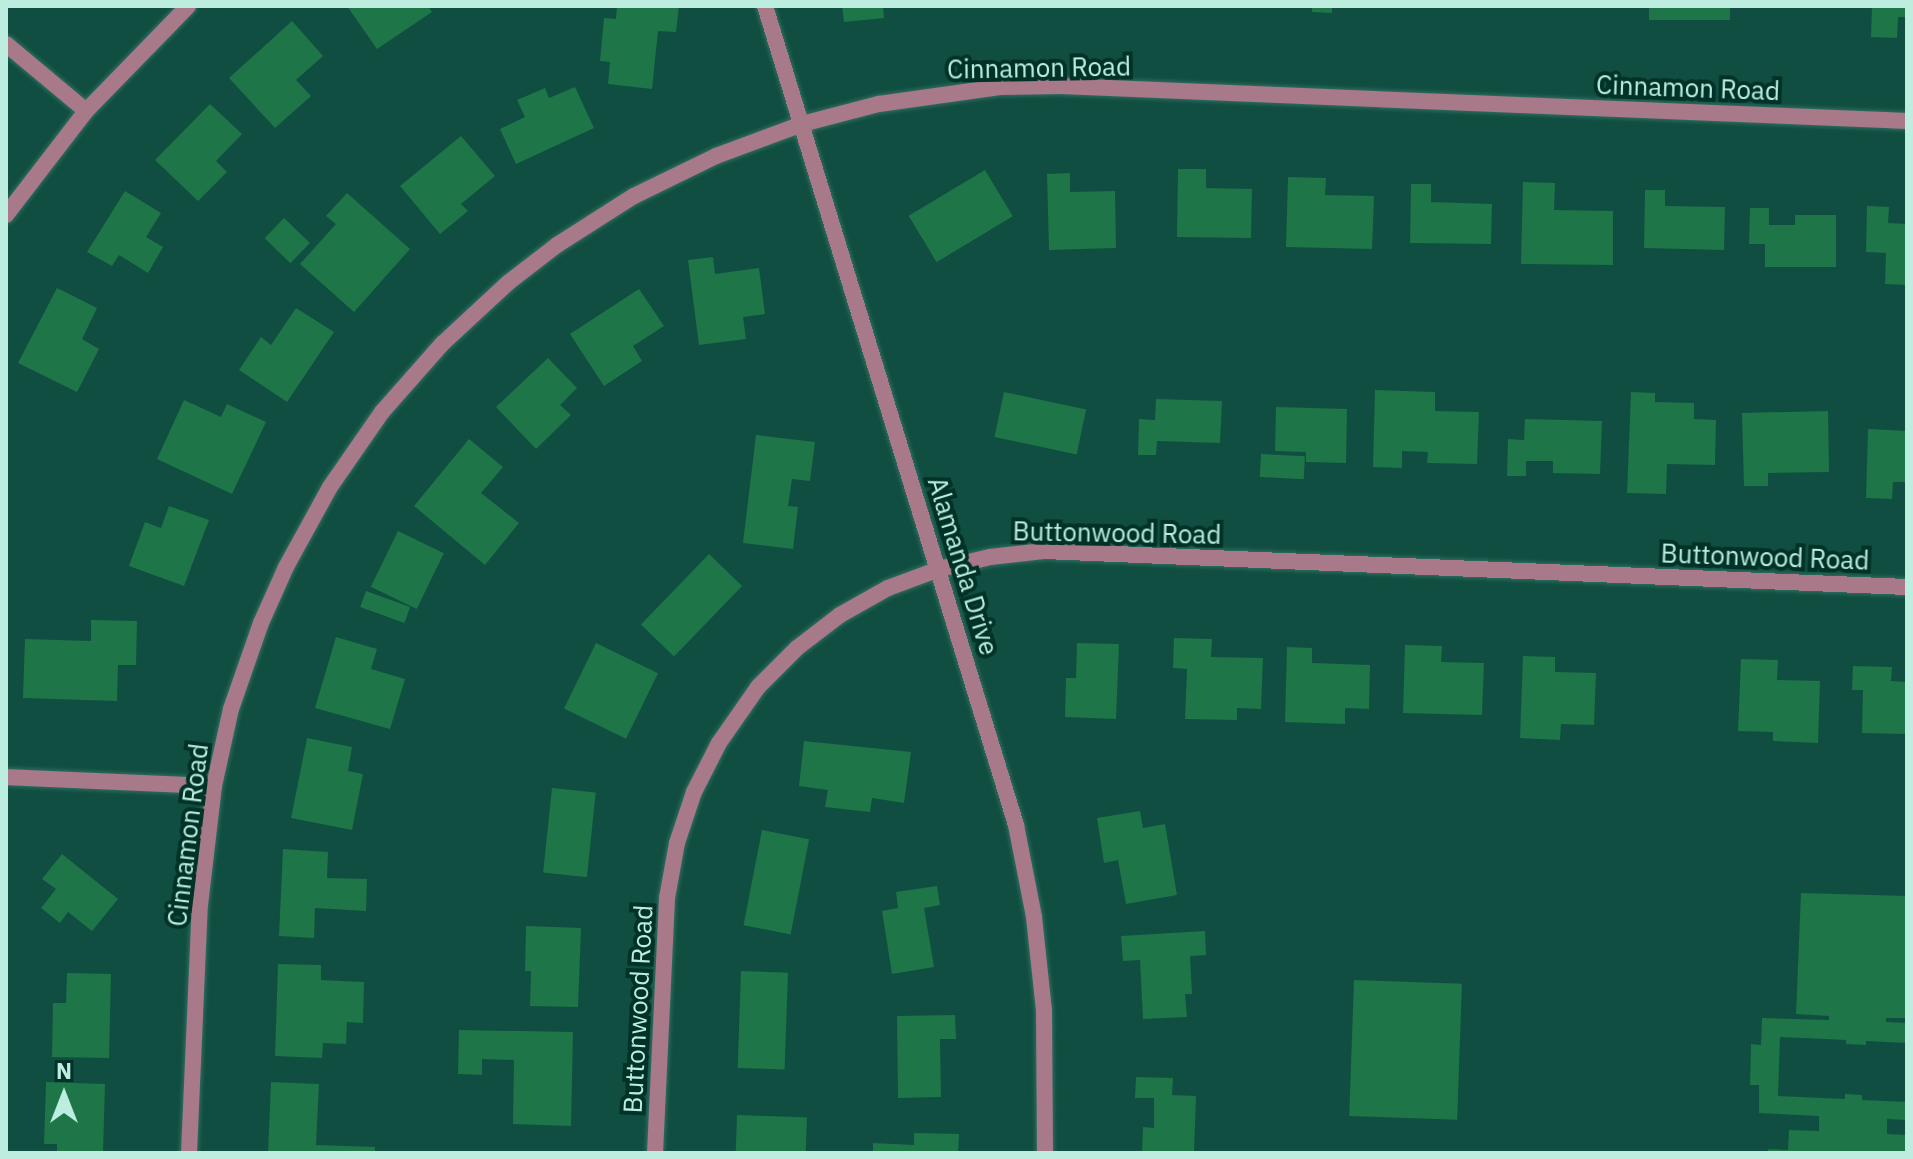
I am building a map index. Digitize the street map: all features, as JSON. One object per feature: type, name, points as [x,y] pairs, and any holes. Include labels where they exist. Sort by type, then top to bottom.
[{"type":"street","points":[[6,215],[86,111],[188,6]]},
{"type":"street","name":"Alamanda Drive","points":[[765,6],[1008,795],[1034,917],[1044,1010],[1045,1153]]},
{"type":"street","points":[[6,44],[86,111]]},
{"type":"street","name":"Cinnamon Road","points":[[189,1153],[200,905],[214,786],[231,709],[261,623],[286,567],[330,487],[382,412],[442,344],[545,254],[634,196],[716,156],[802,124],[939,93],[1061,86],[1907,121]]},
{"type":"street","name":"Buttonwood Road","points":[[655,1153],[667,898],[677,843],[694,792],[741,709],[797,648],[840,615],[888,588],[939,569],[990,557],[1044,551],[1907,587]]},
{"type":"street","points":[[6,777],[214,786]]},
{"type":"building","points":[[347,6],[428,6],[432,12],[377,49]]},
{"type":"building","points":[[617,6],[679,6],[676,32],[658,31],[652,89],[608,84],[610,62],[600,61],[604,18],[616,19]]},
{"type":"building","points":[[842,6],[883,6],[884,18],[844,22]]},
{"type":"building","points":[[1312,6],[1332,6],[1332,13],[1312,12]]},
{"type":"building","points":[[1649,6],[1730,6],[1730,20],[1649,20]]},
{"type":"building","points":[[1872,6],[1907,6],[1907,17],[1898,17],[1897,38],[1871,37]]},
{"type":"building","points":[[292,21],[323,56],[296,80],[311,96],[275,128],[229,78]]},
{"type":"building","points":[[575,87],[594,128],[516,164],[500,129],[525,117],[517,100],[545,88],[549,98]]},
{"type":"building","points":[[210,104],[242,134],[216,161],[227,172],[198,201],[155,160]]},
{"type":"building","points":[[461,136],[495,176],[461,204],[468,211],[440,234],[400,186]]},
{"type":"building","points":[[1178,169],[1206,169],[1206,188],[1252,189],[1251,238],[1177,237]]},
{"type":"building","points":[[985,170],[1013,216],[937,262],[909,216]]},
{"type":"building","points":[[1070,173],[1070,192],[1115,191],[1116,248],[1049,250],[1047,174]]},
{"type":"building","points":[[1288,177],[1326,178],[1325,195],[1374,196],[1372,249],[1286,247]]},
{"type":"building","points":[[1523,182],[1555,183],[1554,210],[1613,211],[1613,265],[1521,264]]},
{"type":"building","points":[[1411,184],[1431,184],[1431,202],[1492,204],[1491,244],[1410,243]]},
{"type":"building","points":[[1645,190],[1665,190],[1665,206],[1725,207],[1724,250],[1644,248]]},
{"type":"building","points":[[125,191],[161,213],[146,237],[163,247],[148,273],[119,255],[112,266],[87,252]]},
{"type":"building","points":[[347,193],[410,249],[354,312],[300,264],[336,224],[326,216]]},
{"type":"building","points":[[1867,206],[1889,207],[1888,223],[1907,224],[1907,285],[1885,284],[1886,253],[1866,252]]},
{"type":"building","points":[[1750,208],[1769,208],[1769,225],[1795,225],[1795,215],[1836,215],[1836,267],[1765,267],[1765,244],[1749,244]]},
{"type":"building","points":[[284,218],[310,243],[290,263],[265,238]]},
{"type":"building","points":[[713,257],[715,274],[759,268],[765,314],[743,317],[746,339],[699,345],[688,260]]},
{"type":"building","points":[[57,288],[97,308],[82,339],[99,349],[77,392],[18,363]]},
{"type":"building","points":[[639,289],[664,326],[633,346],[642,361],[604,386],[570,334]]},
{"type":"building","points":[[296,308],[334,332],[287,402],[239,370],[261,337],[271,345]]},
{"type":"building","points":[[548,358],[577,388],[560,405],[571,415],[536,449],[496,407]]},
{"type":"building","points":[[1375,390],[1435,392],[1435,411],[1479,412],[1477,464],[1427,463],[1428,452],[1402,451],[1402,468],[1373,467]]},
{"type":"building","points":[[1004,392],[1086,409],[1077,454],[994,437]]},
{"type":"building","points":[[1631,392],[1655,393],[1655,402],[1694,403],[1694,419],[1716,420],[1715,465],[1667,464],[1666,494],[1627,493]]},
{"type":"building","points":[[1156,399],[1222,401],[1220,443],[1157,441],[1156,455],[1138,455],[1139,419],[1155,420]]},
{"type":"building","points":[[184,400],[221,417],[227,404],[266,422],[232,494],[157,459]]},
{"type":"building","points":[[1276,407],[1347,409],[1346,463],[1306,462],[1306,452],[1275,451]]},
{"type":"building","points":[[1828,411],[1829,472],[1768,473],[1768,486],[1744,486],[1742,413]]},
{"type":"building","points":[[1525,419],[1602,421],[1600,474],[1553,473],[1553,461],[1526,461],[1526,476],[1507,476],[1508,439],[1524,440]]},
{"type":"building","points":[[1868,429],[1907,431],[1907,482],[1893,482],[1892,499],[1866,498]]},
{"type":"building","points":[[756,435],[815,442],[810,481],[792,479],[788,506],[798,507],[793,549],[743,543]]},
{"type":"building","points":[[469,439],[503,467],[481,493],[519,523],[485,565],[414,506]]},
{"type":"building","points":[[1261,454],[1305,456],[1304,479],[1260,477]]},
{"type":"building","points":[[169,506],[209,520],[184,586],[129,566],[145,522],[161,528]]},
{"type":"building","points":[[398,531],[444,553],[417,609],[371,587]]},
{"type":"building","points":[[709,554],[742,586],[674,656],[641,624]]},
{"type":"building","points":[[366,591],[410,607],[404,623],[360,607]]},
{"type":"building","points":[[91,620],[137,621],[136,665],[118,665],[117,701],[23,698],[25,639],[91,641]]},
{"type":"building","points":[[336,637],[377,649],[371,669],[405,679],[390,729],[315,708]]},
{"type":"building","points":[[1174,638],[1212,639],[1211,657],[1263,658],[1261,709],[1237,708],[1237,720],[1185,719],[1187,669],[1173,668]]},
{"type":"building","points":[[596,643],[658,673],[626,739],[564,709]]},
{"type":"building","points":[[1077,643],[1119,644],[1116,719],[1065,717],[1066,678],[1076,678]]},
{"type":"building","points":[[1405,645],[1442,646],[1441,662],[1484,663],[1482,715],[1403,713]]},
{"type":"building","points":[[1287,647],[1312,648],[1312,663],[1370,665],[1369,709],[1345,708],[1345,724],[1285,722]]},
{"type":"building","points":[[1523,656],[1555,657],[1555,672],[1596,673],[1594,725],[1561,724],[1560,740],[1520,738]]},
{"type":"building","points":[[1741,659],[1778,660],[1777,680],[1820,681],[1818,743],[1773,741],[1773,732],[1738,731]]},
{"type":"building","points":[[1853,666],[1892,667],[1891,681],[1907,682],[1907,734],[1862,733],[1863,690],[1852,690]]},
{"type":"building","points":[[307,738],[352,747],[348,771],[363,774],[352,830],[291,818]]},
{"type":"building","points":[[804,741],[911,752],[904,803],[872,798],[870,812],[825,807],[828,790],[799,786]]},
{"type":"building","points":[[552,788],[596,793],[587,877],[543,873]]},
{"type":"building","points":[[1140,811],[1143,828],[1165,824],[1177,895],[1126,904],[1118,860],[1104,863],[1097,818]]},
{"type":"building","points":[[762,830],[809,839],[791,934],[743,925]]},
{"type":"building","points":[[283,849],[328,852],[327,878],[367,879],[366,911],[315,908],[314,938],[279,936]]},
{"type":"building","points":[[62,854],[118,899],[92,931],[68,912],[60,923],[41,908],[56,889],[42,879]]},
{"type":"building","points":[[937,886],[940,905],[924,908],[934,967],[892,974],[882,911],[898,908],[896,892]]},
{"type":"building","points":[[1801,893],[1907,896],[1907,1018],[1886,1018],[1886,1022],[1907,1023],[1907,1043],[1866,1041],[1866,1045],[1846,1044],[1846,1040],[1780,1037],[1778,1096],[1845,1099],[1845,1094],[1862,1095],[1862,1100],[1907,1102],[1907,1120],[1887,1119],[1887,1134],[1907,1135],[1907,1153],[1768,1153],[1768,1149],[1788,1150],[1789,1130],[1819,1131],[1819,1116],[1759,1113],[1759,1085],[1750,1085],[1751,1044],[1761,1045],[1762,1018],[1829,1020],[1829,1016],[1796,1014]]},
{"type":"building","points":[[526,926],[581,928],[578,1007],[530,1006],[531,971],[525,971]]},
{"type":"building","points":[[1205,931],[1206,955],[1190,956],[1192,994],[1185,994],[1187,1017],[1143,1019],[1140,960],[1123,961],[1121,936]]},
{"type":"building","points":[[278,964],[321,965],[321,980],[364,982],[363,1023],[347,1022],[346,1044],[323,1043],[322,1058],[275,1056]]},
{"type":"building","points":[[741,971],[788,973],[785,1070],[738,1068]]},
{"type":"building","points":[[67,973],[111,974],[109,1058],[52,1057],[53,1003],[66,1003]]},
{"type":"building","points":[[1354,980],[1462,984],[1457,1120],[1349,1116]]},
{"type":"building","points":[[955,1015],[956,1039],[940,1039],[941,1097],[898,1098],[897,1016]]},
{"type":"building","points":[[459,1030],[573,1032],[571,1126],[513,1124],[514,1060],[482,1059],[482,1075],[458,1074]]},
{"type":"building","points":[[1136,1077],[1173,1078],[1172,1095],[1196,1096],[1194,1153],[1142,1153],[1143,1127],[1154,1128],[1154,1098],[1135,1098]]},
{"type":"building","points":[[46,1082],[105,1084],[103,1153],[57,1153],[57,1144],[44,1144]]},
{"type":"building","points":[[271,1082],[319,1084],[316,1145],[375,1147],[375,1153],[268,1153]]},
{"type":"building","points":[[737,1115],[807,1117],[806,1153],[736,1153]]},
{"type":"building","points":[[914,1133],[959,1134],[958,1153],[873,1153],[873,1143],[914,1145]]}]
